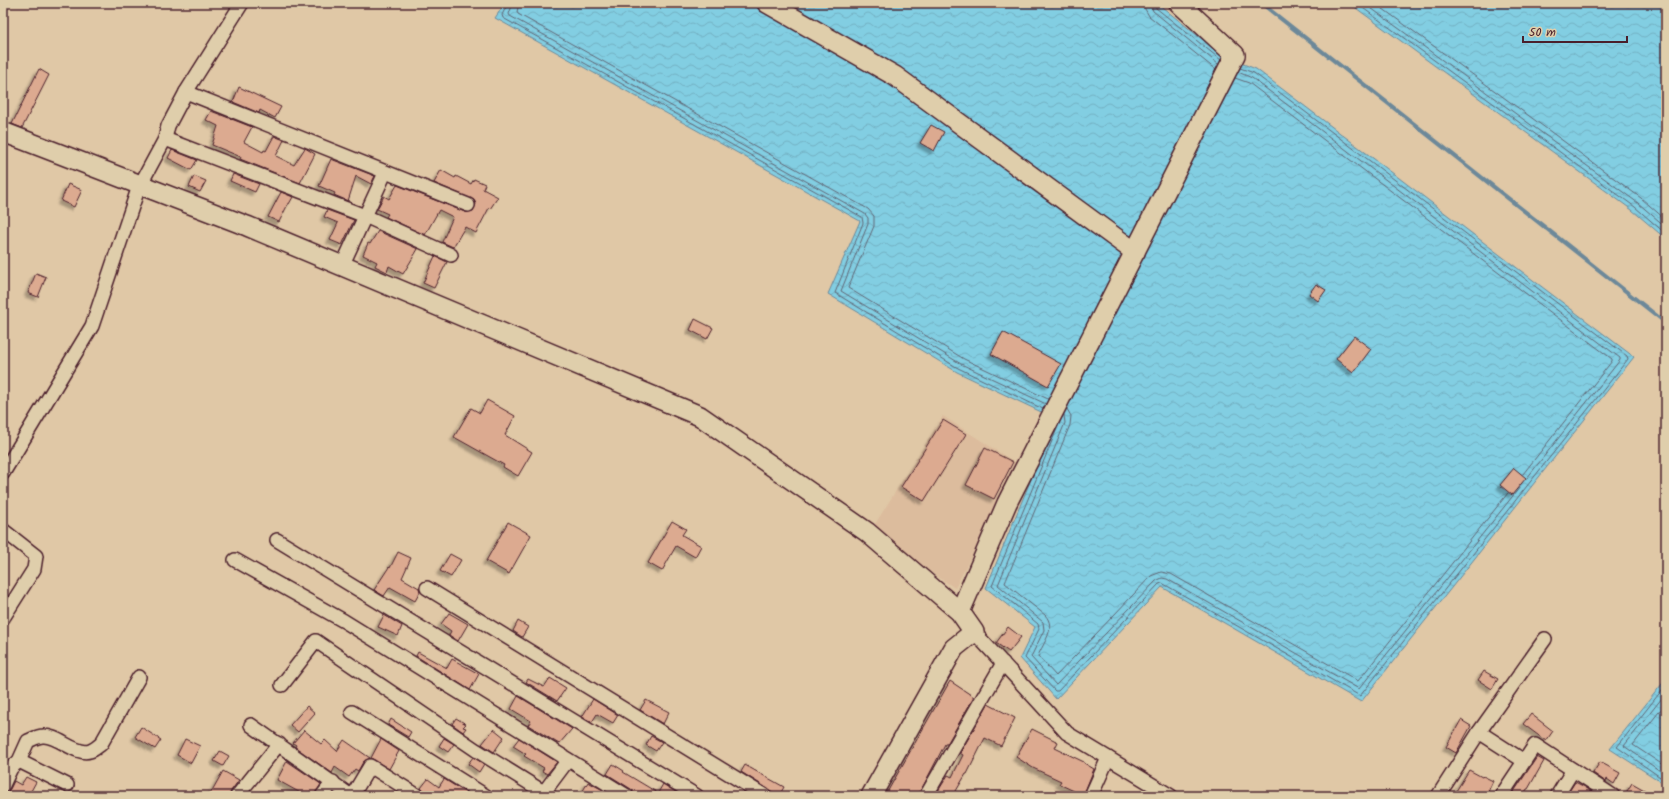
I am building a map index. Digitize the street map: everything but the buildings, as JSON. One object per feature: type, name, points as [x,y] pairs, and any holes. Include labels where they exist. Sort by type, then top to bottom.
[{"type":"street","points":[[3,473],[92,326],[140,185],[165,139],[168,126],[186,92],[242,3]]},
{"type":"street","points":[[768,3],[895,76],[1135,252]]},
{"type":"street","points":[[960,612],[1007,503],[1236,55],[1179,3]]},
{"type":"street","points":[[186,92],[468,205]]},
{"type":"street","points":[[3,132],[247,226],[700,416],[867,532],[960,612],[974,632],[1067,733],[1171,796]]},
{"type":"street","points":[[165,139],[365,216],[451,255]]},
{"type":"street","points":[[342,266],[385,172]]},
{"type":"street","points":[[3,530],[36,556],[34,568],[3,618]]},
{"type":"street","points":[[277,540],[697,796]]},
{"type":"street","points":[[235,560],[344,621],[627,796]]},
{"type":"street","points":[[427,588],[765,796]]},
{"type":"street","points":[[871,796],[954,648],[974,632]]},
{"type":"street","points":[[1438,796],[1479,732],[1545,639]]},
{"type":"street","points":[[282,685],[316,641],[545,795],[568,760]]},
{"type":"street","points":[[926,796],[1002,663]]},
{"type":"street","points":[[3,785],[11,768],[19,761],[28,741],[44,735],[85,752],[91,751],[100,744],[139,677]]},
{"type":"street","points":[[352,712],[486,796]]},
{"type":"street","points":[[250,724],[352,796],[370,766],[418,796]]},
{"type":"street","points":[[1479,732],[1524,761]]},
{"type":"street","points":[[237,796],[279,744]]},
{"type":"street","points":[[1501,796],[1535,745],[1613,796]]},
{"type":"street","points":[[1091,796],[1108,758]]},
{"type":"street","points":[[19,761],[67,785]]},
{"type":"street","points":[[1557,796],[1573,770]]},
{"type":"street","points":[[322,796],[333,782]]},
{"type":"shaded area","points":[[943,416],[1019,465],[955,588],[870,532]]},
{"type":"water","points":[[505,3],[1157,3],[1223,56],[1256,69],[1634,357],[1361,702],[1162,587],[1056,699],[1020,658],[1035,627],[986,588],[1056,419],[957,372],[828,294],[860,221],[495,18]]},
{"type":"water","points":[[1349,3],[1666,3],[1666,239],[1632,210]]},
{"type":"water","points":[[1666,679],[1666,785],[1610,749]]},
{"type":"waterway","points":[[1261,3],[1666,323]]}]
